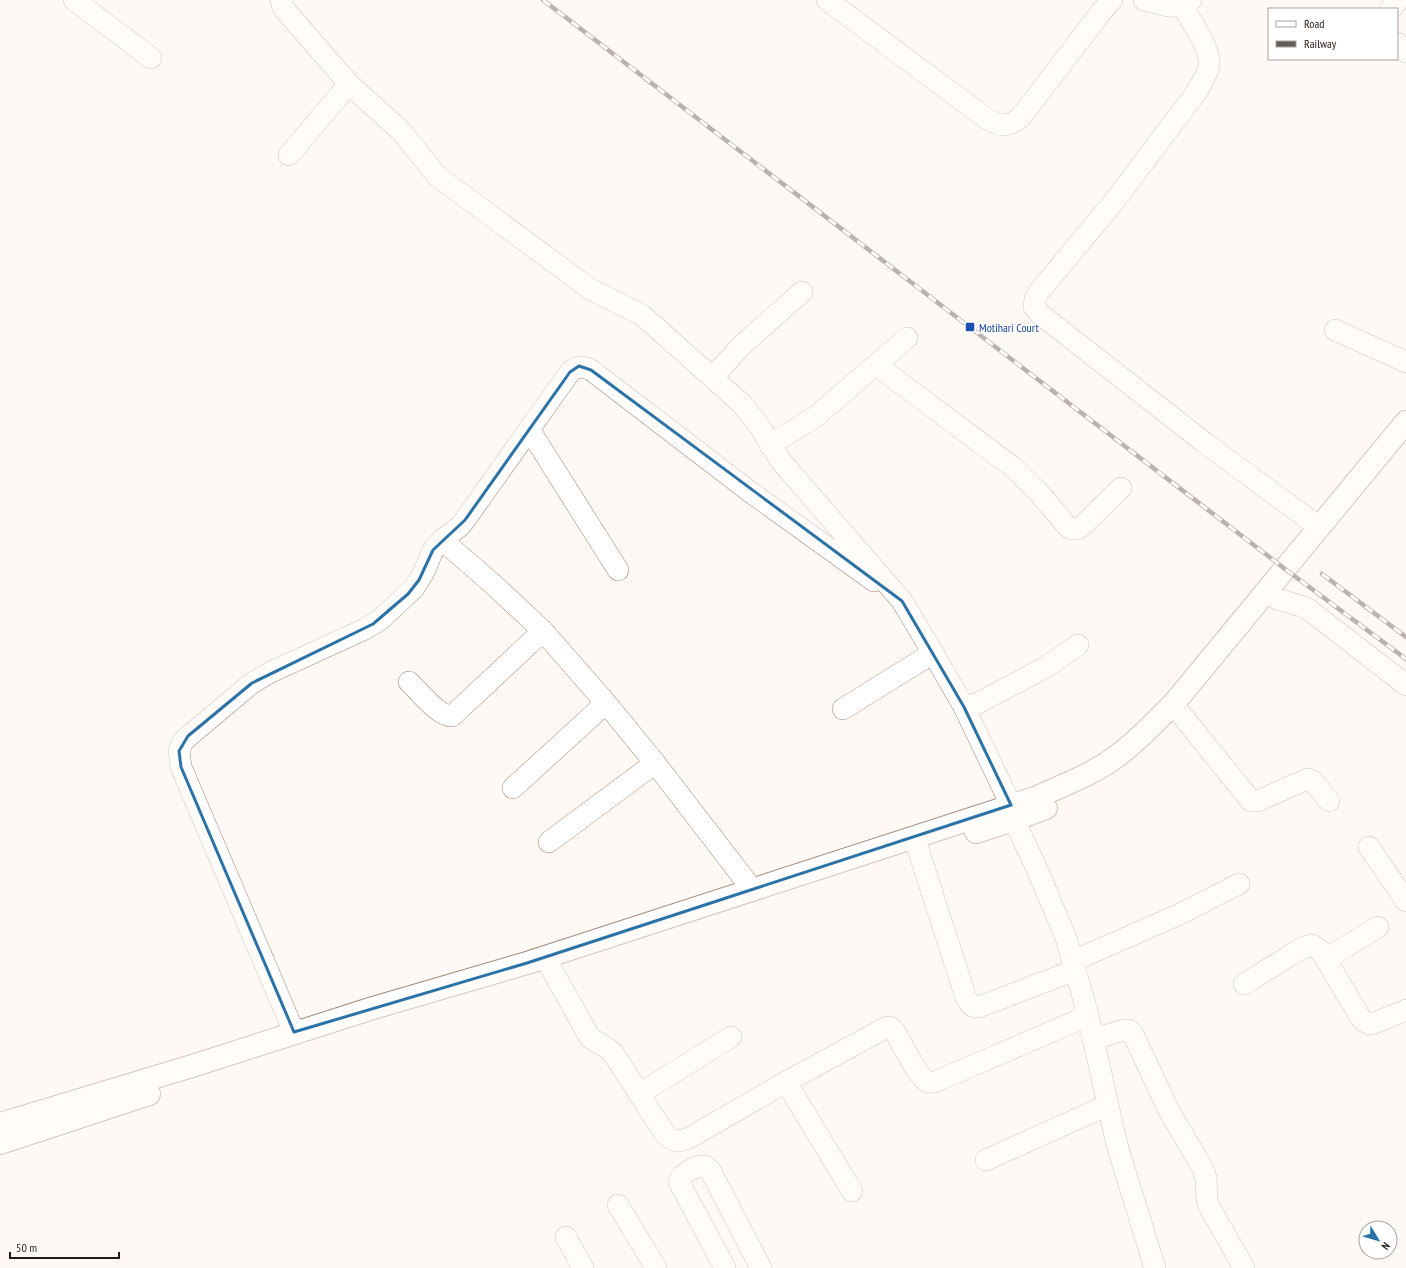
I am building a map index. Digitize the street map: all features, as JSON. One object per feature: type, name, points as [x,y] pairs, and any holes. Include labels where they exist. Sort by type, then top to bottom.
[{"type":"main road","points":[[0,1143],[155,1092],[641,940],[918,849],[1013,813],[1035,798],[1091,772],[1116,757],[1150,727],[1174,702],[1406,422]]},
{"type":"main road","points":[[0,1124],[294,1032],[526,963],[752,890],[1013,813],[1056,804],[1118,771],[1136,757],[1189,704],[1406,444]]},
{"type":"street","points":[[74,0],[151,58]]},
{"type":"street","points":[[281,0],[285,10],[349,84],[402,132],[432,170],[446,183],[590,289],[642,315],[742,404],[752,416],[780,460],[902,602],[964,707],[1013,813],[1066,938],[1094,1039],[1117,1145],[1155,1268]]},
{"type":"street","points":[[827,0],[986,119],[1004,126],[1012,124],[1030,107],[1102,11],[1112,0]]},
{"type":"street","points":[[1144,0],[1174,7],[1187,3],[1209,58],[1209,67],[1195,94],[1116,199],[1038,293],[1035,299],[1034,307],[1046,319],[1198,438],[1320,527]]},
{"type":"street","points":[[1398,44],[1406,52]]},
{"type":"street","points":[[289,155],[349,84]]},
{"type":"street","points":[[713,377],[742,345],[802,292]]},
{"type":"street","points":[[1335,330],[1406,362]]},
{"type":"street","points":[[770,445],[815,417],[907,338]]},
{"type":"street","points":[[876,365],[1014,468],[1029,482],[1071,529],[1081,527],[1121,488]]},
{"type":"street","points":[[294,1032],[181,767],[179,751],[183,741],[252,683],[271,672],[365,629],[381,619],[414,588],[424,572],[433,550],[465,520],[570,372],[575,368],[579,366],[591,370],[749,491],[902,602]]},
{"type":"street","points":[[529,429],[618,570]]},
{"type":"street","points":[[442,540],[495,586],[543,631],[655,762],[752,890]]},
{"type":"street","points":[[1277,599],[1308,609],[1406,686]]},
{"type":"street","points":[[409,682],[444,715],[452,716],[543,631]]},
{"type":"street","points":[[964,707],[978,703],[1046,667],[1078,644]]},
{"type":"street","points":[[842,709],[933,653]]},
{"type":"street","points":[[513,788],[606,703]]},
{"type":"street","points":[[1180,713],[1250,801],[1258,801],[1307,779],[1313,781],[1329,801]]},
{"type":"street","points":[[550,842],[655,762]]},
{"type":"street","points":[[1369,847],[1406,901]]},
{"type":"street","points":[[918,849],[966,998],[972,1006],[979,1006],[1074,966],[1239,884]]},
{"type":"street","points":[[1326,959],[1378,927]]},
{"type":"street","points":[[1244,984],[1312,945],[1319,949],[1326,959],[1362,1020],[1369,1024],[1374,1023],[1406,1010]]},
{"type":"street","points":[[552,968],[590,1038],[610,1050],[665,1134],[672,1140],[688,1172]]},
{"type":"street","points":[[672,1140],[682,1141],[689,1138],[786,1082],[887,1027],[890,1027],[895,1032],[920,1075],[926,1081],[938,1082],[1088,1016]]},
{"type":"street","points":[[1094,1039],[1124,1030],[1130,1030],[1133,1034],[1169,1111],[1202,1167],[1206,1178],[1207,1200],[1210,1208],[1244,1268]]},
{"type":"street","points":[[639,1094],[732,1037]]},
{"type":"street","points":[[786,1082],[852,1191]]},
{"type":"street","points":[[986,1160],[1108,1106]]},
{"type":"street","points":[[725,1268],[681,1187],[680,1179],[682,1175],[702,1165],[708,1168],[761,1268]]},
{"type":"street","points":[[618,1205],[656,1268]]},
{"type":"street","points":[[566,1237],[583,1268]]},
{"type":"highlighted area","points":[[579,366],[591,370],[902,601],[964,707],[1011,805],[527,963],[294,1032],[181,767],[179,751],[188,736],[252,683],[373,624],[408,594],[419,580],[433,550],[465,520],[570,372]]},
{"type":"railway","points":[[543,0],[1285,569],[1406,659]]},
{"type":"railway","points":[[1322,574],[1406,637]]},
{"type":"place","name":"Motihari Court","points":[[970,327]]}]
